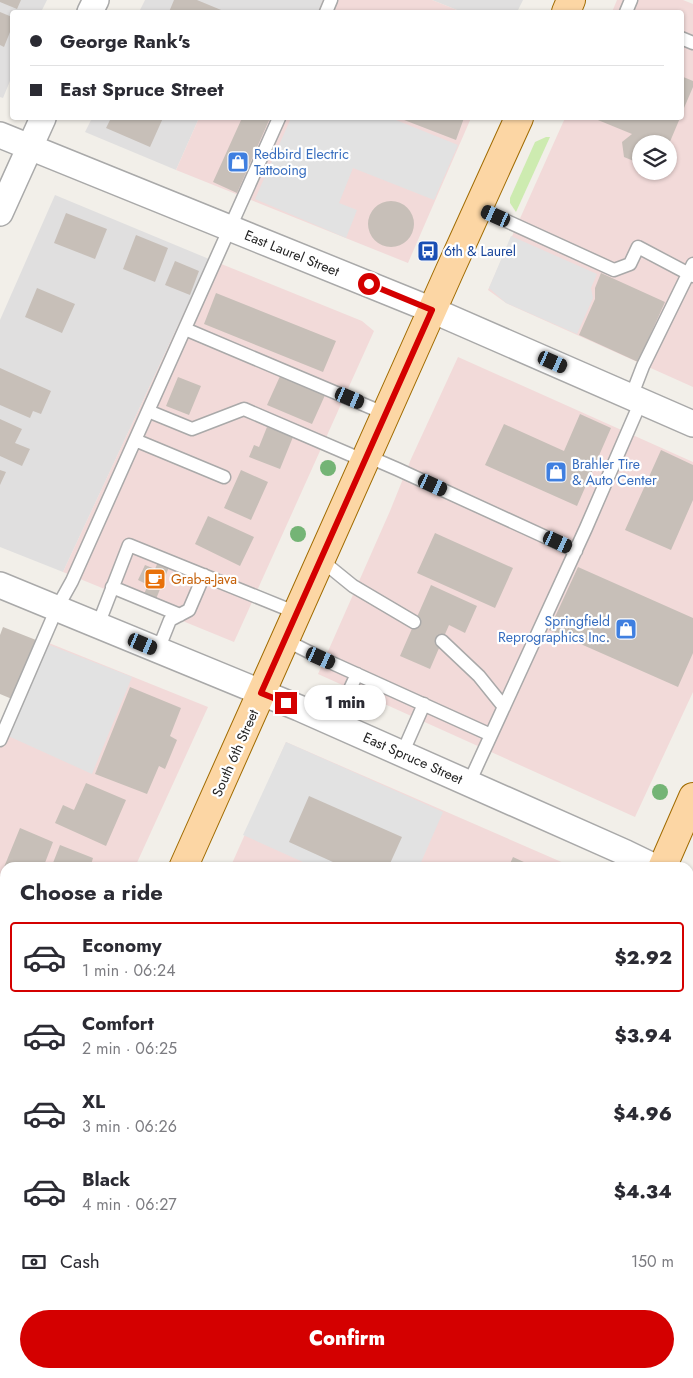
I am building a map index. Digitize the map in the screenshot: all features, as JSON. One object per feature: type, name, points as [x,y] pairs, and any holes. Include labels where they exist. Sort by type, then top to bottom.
[{"type":"main road","name":"South 6th Street","points":[[186,862],[518,120]]},
{"type":"main road","points":[[665,862],[693,797]]},
{"type":"street","points":[[0,213],[42,120]]},
{"type":"street","name":"East Laurel Street","points":[[0,135],[432,310],[693,424]]},
{"type":"street","name":"East Spruce Street","points":[[0,585],[98,624],[334,724],[645,862]]},
{"type":"lane","points":[[0,740],[57,608],[72,581],[278,120]]},
{"type":"lane","points":[[469,783],[576,551],[636,399],[643,366],[691,271],[638,247],[630,264],[614,270],[478,208]]},
{"type":"lane","points":[[185,329],[386,414]]},
{"type":"lane","points":[[148,411],[192,429],[244,409],[366,459],[398,469],[576,551]]},
{"type":"lane","points":[[135,440],[224,476]]},
{"type":"lane","points":[[98,624],[129,545],[297,613]]},
{"type":"lane","points":[[321,560],[352,586],[414,622]]},
{"type":"lane","points":[[158,650],[170,620],[189,610],[204,575]]},
{"type":"lane","points":[[112,587],[180,615]]},
{"type":"lane","points":[[286,640],[492,735]]},
{"type":"lane","points":[[442,641],[479,676],[504,707]]},
{"type":"lane","points":[[334,724],[357,674]]},
{"type":"lane","points":[[402,754],[424,704]]},
{"type":"shaded area","points":[[0,0],[47,0],[42,10],[10,10],[10,81],[3,98],[0,97]]},
{"type":"shaded area","points":[[145,0],[323,0],[319,10],[140,10]]},
{"type":"shaded area","points":[[323,0],[432,0],[457,10],[319,10]]},
{"type":"shaded area","points":[[432,0],[523,0],[518,10],[457,10]]},
{"type":"shaded area","points":[[617,0],[683,0],[693,4],[693,387],[506,303],[488,290],[564,120],[684,120],[684,10],[613,10]]},
{"type":"shaded area","points":[[91,120],[198,120],[176,170],[85,132]]},
{"type":"shaded area","points":[[198,120],[470,120],[408,263],[176,170]]},
{"type":"shaded area","points":[[290,120],[396,120],[458,145],[434,200],[353,168],[339,203],[357,210],[346,238],[255,199]]},
{"type":"shaded area","points":[[55,195],[209,259],[63,572],[0,547],[0,320]]},
{"type":"shaded area","points":[[511,236],[597,274],[591,288],[593,298],[577,334],[506,303],[489,288]]},
{"type":"shaded area","points":[[209,259],[362,321],[374,331],[234,642],[63,572]]},
{"type":"shaded area","points":[[458,357],[693,462],[693,692],[635,817],[318,674],[411,459]]},
{"type":"shaded area","points":[[39,639],[208,707],[137,862],[0,862],[0,724]]},
{"type":"shaded area","points":[[47,644],[132,677],[92,774],[6,735]]},
{"type":"shaded area","points":[[286,742],[562,862],[233,862]]},
{"type":"shaded area","points":[[286,742],[443,812],[421,862],[303,862],[243,835]]},
{"type":"green space","points":[[550,137],[516,212],[510,203],[510,198],[535,142]]},
{"type":"building","points":[[0,0],[21,0],[17,9],[0,2]]},
{"type":"building","points":[[174,0],[197,0],[221,10],[170,10]]},
{"type":"building","points":[[0,12],[10,16],[10,32],[4,47],[0,45]]},
{"type":"building","points":[[684,77],[693,81],[693,87],[684,108]]},
{"type":"building","points":[[110,120],[162,120],[150,147],[106,128]]},
{"type":"building","points":[[241,120],[269,120],[237,193],[213,182]]},
{"type":"building","points":[[404,120],[463,120],[456,140]]},
{"type":"building","points":[[598,120],[679,120],[673,135],[632,135],[632,160],[624,157],[622,142],[632,134]]},
{"type":"building","points":[[396,201],[408,207],[413,215],[413,233],[408,241],[400,246],[386,247],[374,241],[369,233],[368,219],[374,207],[382,202]]},
{"type":"building","points":[[66,213],[107,229],[95,259],[54,243]]},
{"type":"building","points":[[136,235],[168,248],[155,282],[123,269]]},
{"type":"building","points":[[175,261],[199,271],[190,295],[165,285]]},
{"type":"building","points":[[601,273],[665,302],[638,362],[579,335],[595,299],[595,288]]},
{"type":"building","points":[[37,288],[75,304],[62,333],[25,317]]},
{"type":"building","points":[[216,293],[336,341],[323,372],[204,324]]},
{"type":"building","points":[[0,368],[51,391],[41,414],[33,411],[30,418],[0,405]]},
{"type":"building","points":[[281,374],[326,393],[312,424],[267,405]]},
{"type":"building","points":[[178,377],[201,386],[189,415],[166,406]]},
{"type":"building","points":[[580,414],[611,428],[577,506],[485,465],[504,424],[564,451]]},
{"type":"building","points":[[0,419],[22,429],[15,443],[30,449],[22,466],[0,456]]},
{"type":"building","points":[[267,427],[293,437],[280,469],[249,457],[254,445],[259,447]]},
{"type":"building","points":[[661,450],[693,465],[693,500],[671,550],[625,530]]},
{"type":"building","points":[[0,470],[6,472],[0,485]]},
{"type":"building","points":[[241,470],[268,482],[251,520],[224,508]]},
{"type":"building","points":[[208,516],[254,537],[240,566],[195,544]]},
{"type":"building","points":[[435,533],[513,568],[495,608],[417,573]]},
{"type":"building","points":[[158,562],[169,567],[156,599],[144,594],[148,585],[138,580],[145,565],[155,569]]},
{"type":"building","points":[[578,567],[693,618],[693,653],[678,687],[549,630]]},
{"type":"building","points":[[431,585],[477,606],[465,633],[449,625],[430,669],[400,656]]},
{"type":"building","points":[[3,627],[36,640],[12,699],[0,694],[0,635]]},
{"type":"building","points":[[130,687],[181,708],[170,736],[177,740],[165,769],[159,766],[147,794],[95,774]]},
{"type":"building","points":[[86,783],[126,800],[106,846],[55,823],[63,805],[74,810]]},
{"type":"building","points":[[309,796],[402,837],[391,862],[333,862],[289,842]]},
{"type":"building","points":[[20,828],[53,842],[45,862],[6,862]]},
{"type":"building","points":[[60,845],[93,858],[92,862],[53,862]]},
{"type":"building","points":[[513,857],[524,862],[511,862]]},
{"type":"place","name":"Redbird Electric Tattooing","points":[[238,162]]},
{"type":"place","name":"6th & Laurel","points":[[428,251]]},
{"type":"place","name":"Brahler Tire & Auto Center","points":[[556,472]]},
{"type":"place","name":"Grab-a-Java","points":[[155,579]]},
{"type":"place","name":"Springfield Reprographics Inc.","points":[[626,629]]},
{"type":"route","points":[[286,703],[261,693],[432,310],[369,284]]}]
